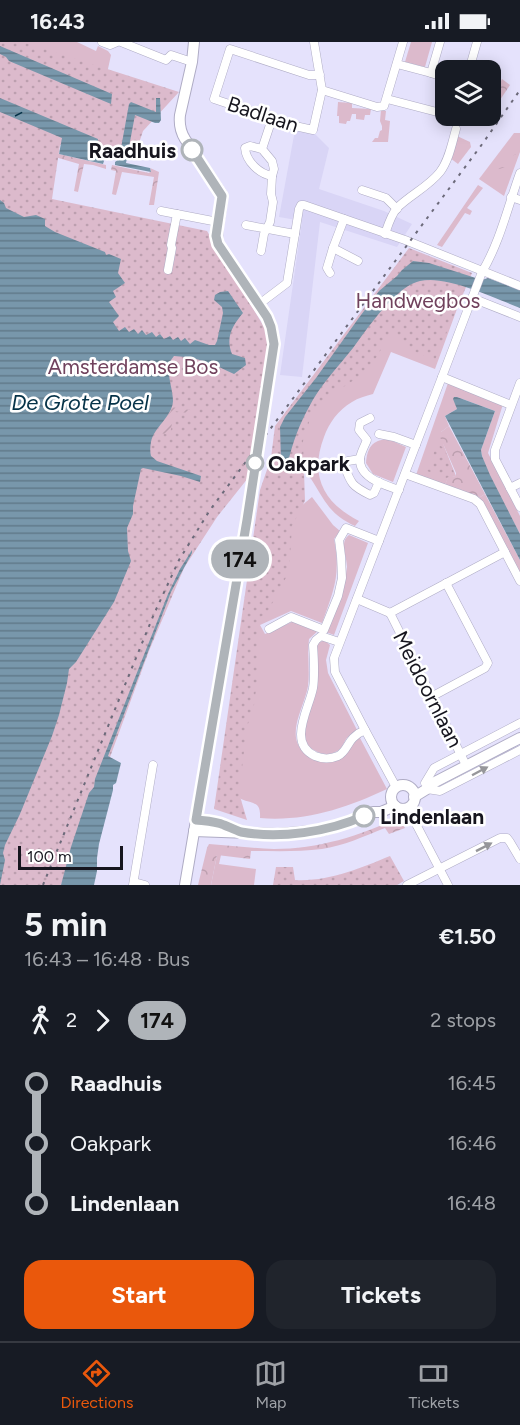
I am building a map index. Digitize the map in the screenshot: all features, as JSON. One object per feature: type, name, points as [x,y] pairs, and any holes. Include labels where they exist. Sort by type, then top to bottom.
[{"type":"main road","points":[[185,885],[247,520],[274,344],[269,322],[218,244],[216,236],[222,200],[221,193],[181,132],[179,123],[194,43]]},
{"type":"main road","points":[[195,825],[221,824],[239,831],[278,834],[323,830],[373,812],[377,807],[404,800],[429,784],[520,738]]},
{"type":"main road","points":[[396,787],[403,785],[404,800]]},
{"type":"street","points":[[102,42],[110,45],[119,42],[166,60],[171,55],[192,62]]},
{"type":"street","points":[[314,42],[322,90],[377,107],[384,106],[387,99],[404,42]]},
{"type":"street","points":[[431,73],[441,42]]},
{"type":"street","points":[[472,60],[477,42]]},
{"type":"street","name":"Badlaan","points":[[320,75],[309,75],[230,49],[214,99],[313,130],[322,90]]},
{"type":"street","points":[[397,64],[435,74]]},
{"type":"street","points":[[387,99],[435,111]]},
{"type":"street","points":[[262,149],[272,119]]},
{"type":"street","points":[[385,234],[390,219],[397,209],[441,171],[447,161],[456,129]]},
{"type":"street","points":[[261,251],[264,234],[270,222],[274,169],[272,161],[262,149],[250,146],[245,148],[245,154],[258,171],[272,176]]},
{"type":"street","points":[[396,787],[335,672],[334,658],[480,275],[502,226],[520,173]]},
{"type":"street","points":[[362,190],[386,198],[397,209]]},
{"type":"street","points":[[511,197],[520,200]]},
{"type":"street","points":[[258,305],[286,284],[299,209],[302,205],[405,240],[480,275],[520,286]]},
{"type":"street","points":[[161,210],[218,222]]},
{"type":"street","points":[[168,270],[177,214]]},
{"type":"street","points":[[330,273],[327,268],[344,219]]},
{"type":"street","points":[[246,225],[295,234]]},
{"type":"street","points":[[333,248],[358,261]]},
{"type":"street","points":[[473,296],[520,317]]},
{"type":"street","points":[[442,377],[511,405]]},
{"type":"street","points":[[519,387],[495,450],[495,459],[520,507]]},
{"type":"street","points":[[370,418],[360,423],[359,430],[367,440],[360,459],[363,469],[368,476],[399,490]]},
{"type":"street","points":[[379,434],[416,445]]},
{"type":"street","points":[[360,459],[348,461],[344,465],[350,482],[370,495],[374,493],[379,482]]},
{"type":"street","points":[[405,474],[474,499],[480,504],[520,581]]},
{"type":"street","points":[[510,488],[520,483]]},
{"type":"street","points":[[268,629],[291,617],[324,630],[338,596],[342,578],[340,537],[346,528],[379,541]]},
{"type":"street","points":[[357,599],[390,613],[505,552]]},
{"type":"street","points":[[431,696],[485,668],[488,663],[446,583]]},
{"type":"street","name":"Meidoornlaan","points":[[390,613],[466,765]]},
{"type":"street","points":[[339,642],[321,636],[313,645],[313,686],[302,723],[301,740],[312,754],[320,758],[330,758],[339,755],[355,736],[364,730]]},
{"type":"street","points":[[520,723],[434,768],[429,784],[440,791],[520,750]]},
{"type":"street","points":[[145,885],[134,884],[153,765]]},
{"type":"street","points":[[404,800],[448,885]]},
{"type":"street","points":[[407,885],[500,838],[507,838],[520,860]]},
{"type":"shaded area","points":[[295,130],[314,133],[329,148],[319,189],[384,211],[412,224],[397,247],[320,222],[302,377],[280,375],[302,221],[279,217]]},
{"type":"green space","name":"Amsterdamse Bos","points":[[0,42],[23,42],[179,92],[143,131],[134,158],[60,145],[52,199],[207,231],[270,337],[252,473],[217,517],[184,568],[149,651],[61,885],[0,885]]},
{"type":"green space","points":[[16,42],[77,42],[96,51],[98,46],[111,55],[106,78]]},
{"type":"green space","points":[[411,42],[432,42],[425,67],[405,62]]},
{"type":"green space","points":[[502,79],[510,85],[501,98]]},
{"type":"green space","points":[[338,102],[352,103],[352,108],[371,109],[370,115],[365,115],[364,120],[356,119],[356,114],[352,114],[350,121],[346,124],[339,123]]},
{"type":"green space","points":[[381,110],[386,111],[385,120],[390,121],[388,142],[372,142],[378,138],[382,130]]},
{"type":"green space","points":[[514,133],[520,133],[520,152],[504,196],[479,179]]},
{"type":"green space","points":[[457,136],[470,142],[471,147],[458,164],[450,158]]},
{"type":"green space","points":[[516,137],[518,149],[516,154],[508,158],[506,167],[495,170],[493,179],[486,180],[488,174]]},
{"type":"green space","points":[[55,154],[106,165],[106,169],[84,164],[78,192],[74,191],[79,164],[55,157]]},
{"type":"green space","points":[[112,165],[149,173],[150,168],[159,172],[154,205],[149,205],[154,177],[122,172],[116,195],[112,194],[116,171],[111,170]]},
{"type":"green space","points":[[478,185],[483,188],[467,208],[472,211],[470,215],[465,213],[442,247],[437,245]]},
{"type":"green space","name":"Handwegbos","points":[[409,248],[472,273],[435,360],[408,349],[390,334],[376,358],[357,378],[325,399],[311,416],[303,441],[305,501],[292,526],[289,572],[267,613],[259,618],[258,674],[254,705],[247,727],[239,793],[247,820],[214,809],[260,490],[271,458],[275,426]]},
{"type":"green space","points":[[461,298],[435,369],[391,352],[373,394],[357,399],[342,409],[326,432],[320,451],[319,476],[329,497],[337,506],[359,521],[355,526],[330,508],[305,470],[301,457],[298,428],[365,341]]},
{"type":"green space","points":[[448,383],[503,404],[488,453],[520,516],[520,534],[492,480],[481,450],[495,411],[454,397],[457,409],[445,416],[449,426],[441,432],[456,476],[448,478],[445,485],[416,475]]},
{"type":"green space","points":[[171,407],[196,411],[195,414],[174,411],[170,435],[156,432],[171,411]]},
{"type":"green space","points":[[449,426],[485,494],[477,499],[445,485],[448,477],[456,476],[440,437],[441,432]]},
{"type":"green space","points":[[388,439],[406,447],[393,482],[373,474],[366,463],[371,446],[378,441]]},
{"type":"green space","points":[[437,444],[444,448],[455,475],[446,478],[427,471]]},
{"type":"green space","points":[[485,494],[520,560],[520,574],[477,499]]},
{"type":"green space","points":[[312,497],[340,531],[334,539],[337,562],[335,582],[322,623],[291,611],[260,625],[265,634],[294,621],[319,630],[309,639],[308,686],[296,731],[296,740],[300,748],[307,755],[319,761],[330,762],[342,757],[360,738],[387,789],[341,808],[309,816],[260,818],[258,806],[232,793],[258,597],[294,512]]},
{"type":"green space","points":[[349,535],[368,543],[334,635],[326,632],[344,583],[347,567],[344,541]]},
{"type":"green space","points":[[324,640],[330,645],[326,660],[328,673],[357,730],[348,737],[341,748],[331,754],[316,751],[304,741],[317,644]]},
{"type":"green space","points":[[399,817],[405,828],[389,834],[385,828],[330,848],[305,851],[251,851],[250,859],[217,855],[211,885],[198,885],[209,844],[274,849],[306,847],[354,835]]},
{"type":"green space","points":[[217,855],[221,855],[219,864],[256,869],[254,885],[211,885]]},
{"type":"green space","points":[[390,856],[404,881],[397,885],[273,885],[276,867],[293,867],[295,880],[320,879]]},
{"type":"water","points":[[0,46],[112,94],[111,104],[9,61],[0,54]]},
{"type":"water","points":[[0,98],[98,139],[96,151],[104,161],[103,164],[59,154],[62,138],[0,112]]},
{"type":"water","points":[[156,98],[160,98],[161,120],[155,123],[135,115],[126,163],[150,168],[151,172],[115,165],[119,159],[129,104],[131,102],[156,112]]},
{"type":"water","name":"De Grote Poel","points":[[0,200],[6,208],[24,217],[36,215],[45,219],[45,226],[55,232],[105,252],[106,255],[121,259],[118,273],[125,283],[113,291],[116,297],[109,302],[119,316],[113,322],[119,331],[125,327],[129,332],[134,329],[138,334],[142,330],[146,335],[152,332],[156,337],[160,334],[164,339],[170,336],[173,340],[178,337],[181,341],[185,338],[190,344],[195,340],[215,345],[223,313],[222,307],[214,300],[215,295],[228,291],[243,313],[231,332],[230,348],[232,354],[245,358],[246,365],[234,374],[198,359],[174,356],[171,361],[169,372],[173,395],[172,407],[153,437],[150,446],[151,456],[157,461],[201,476],[200,482],[141,469],[133,514],[127,528],[131,561],[114,602],[76,662],[69,669],[52,736],[5,845],[3,853],[5,860],[0,885]]},
{"type":"water","points":[[413,261],[429,263],[482,280],[488,278],[520,290],[520,308],[457,284],[431,280],[413,283],[379,314],[324,384],[302,420],[288,462],[281,461],[280,427],[285,417],[379,291]]},
{"type":"water","points":[[454,397],[495,411],[481,450],[482,456],[520,534],[520,560],[445,416],[457,409]]},
{"type":"water","points":[[192,550],[171,592],[108,756],[121,763],[116,783],[113,785],[99,844],[94,885],[61,885],[89,793],[94,787],[95,779],[168,594]]},
{"type":"ferry route","points":[[15,116],[27,110]]},
{"type":"railway","points":[[43,885],[154,614],[179,560],[210,510],[520,90]]},
{"type":"bus line","name":"174","points":[[192,150],[222,196],[216,236],[218,244],[267,317],[274,344],[247,520],[196,820],[221,824],[239,831],[278,834],[323,830],[364,816]]},
{"type":"place","name":"Raadhuis","points":[[192,150]]},
{"type":"place","name":"Oakpark","points":[[255,463]]},
{"type":"place","name":"Lindenlaan","points":[[364,816]]}]
